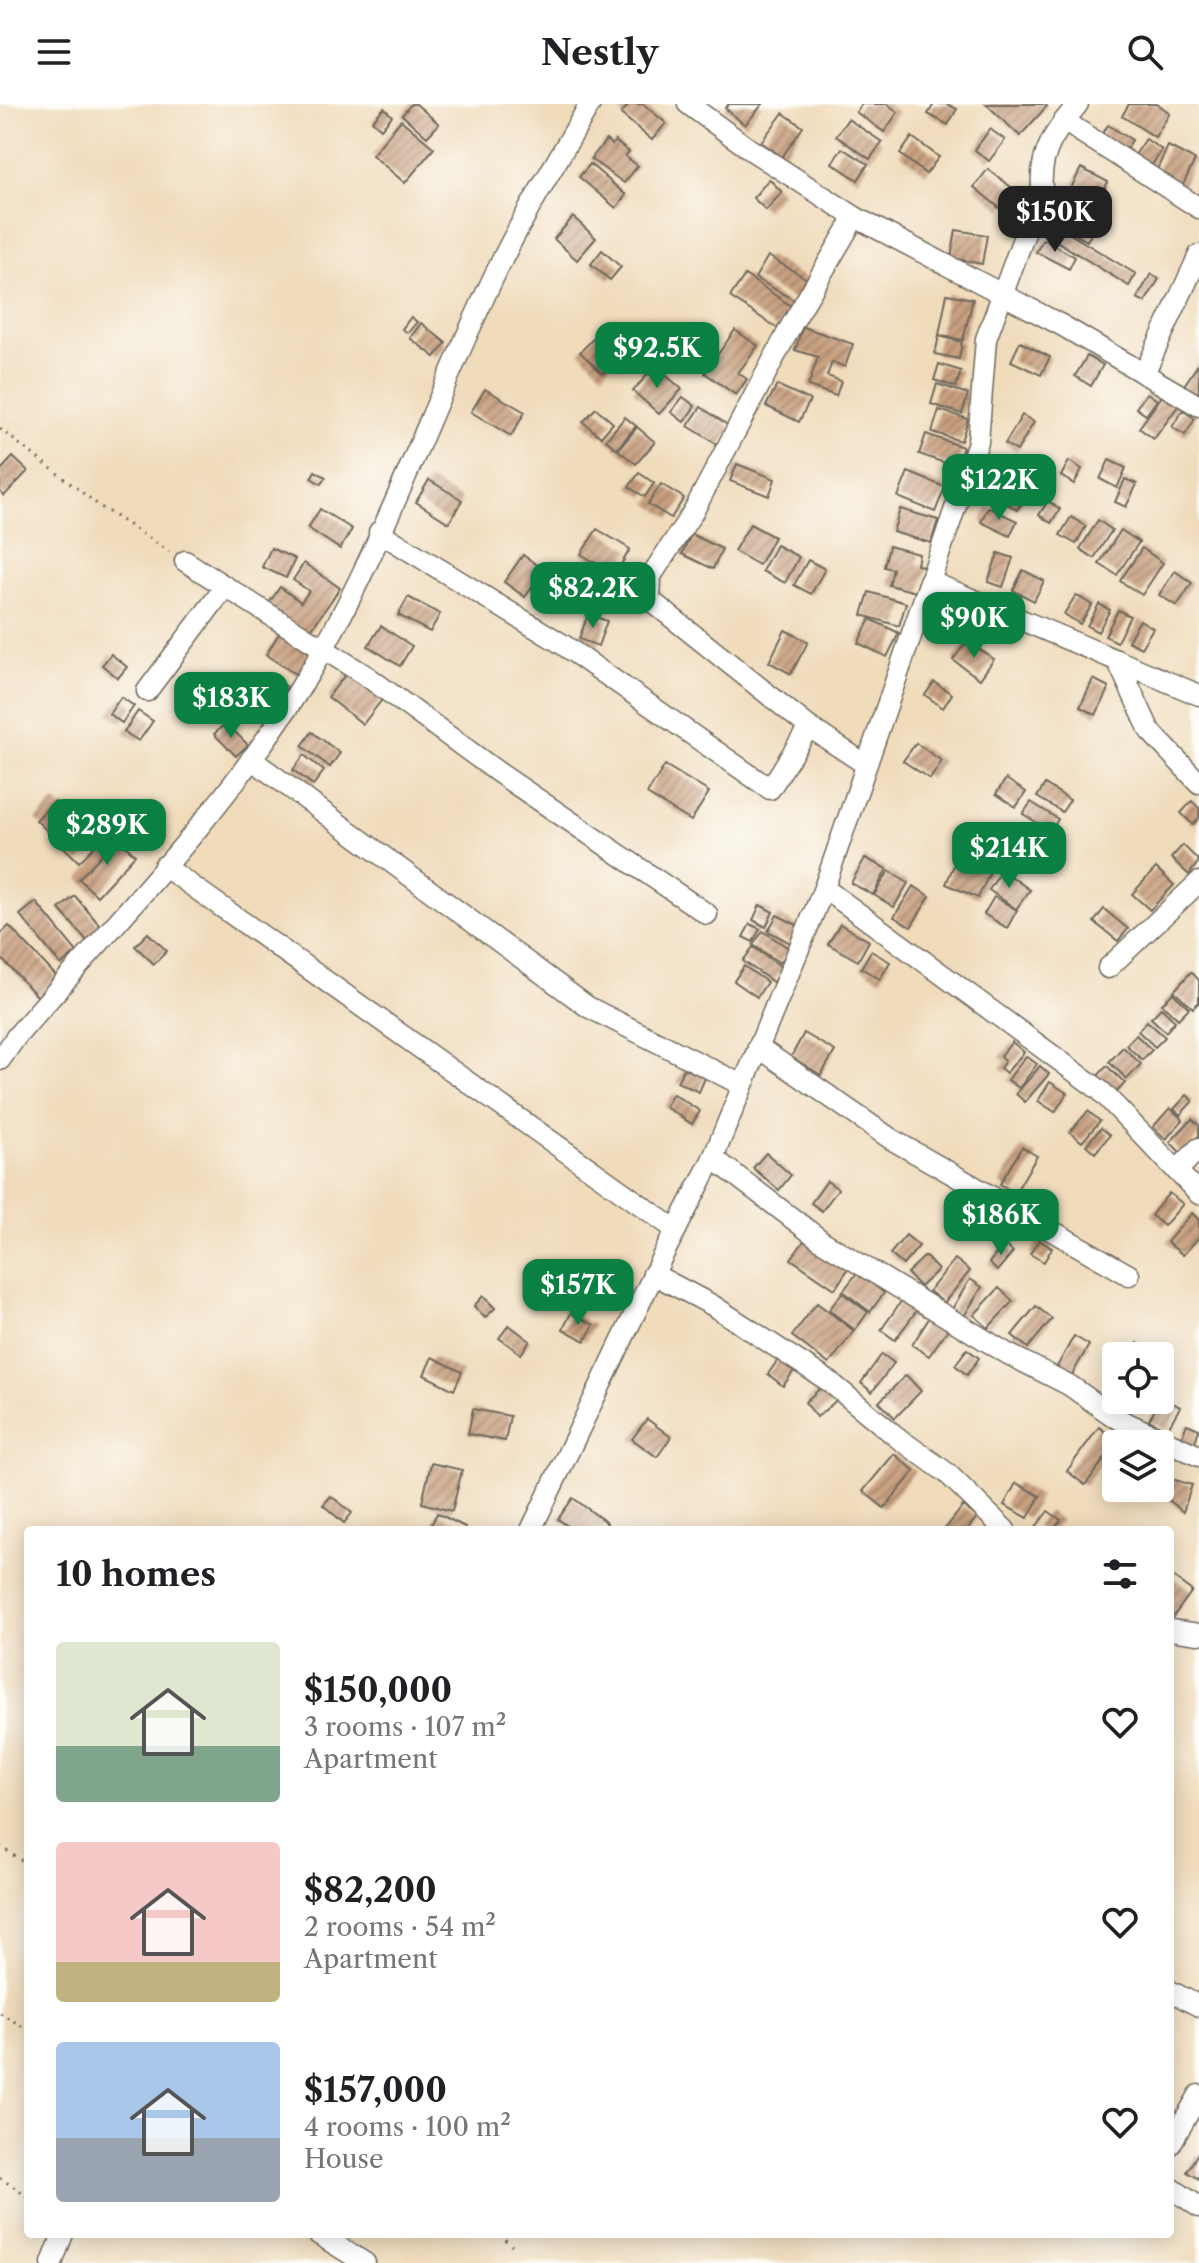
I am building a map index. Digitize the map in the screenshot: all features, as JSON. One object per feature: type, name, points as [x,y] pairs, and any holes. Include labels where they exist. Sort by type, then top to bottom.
[{"type":"street","points":[[0,1060],[16,1037],[164,866],[251,759],[299,689],[379,532],[501,261],[590,104]]},
{"type":"street","points":[[688,104],[751,150],[855,217],[1063,326],[1199,406]]},
{"type":"street","points":[[533,1526],[653,1274],[713,1158],[824,888],[978,442],[986,339],[1042,187],[1041,174],[1051,136],[1078,104]]},
{"type":"street","points":[[1064,121],[1199,208]]},
{"type":"street","points":[[855,217],[792,324],[693,512],[651,576],[650,600],[809,727],[865,764]]},
{"type":"street","points":[[1144,374],[1199,255]]},
{"type":"street","points":[[379,532],[562,644],[770,789],[809,727]]},
{"type":"street","points":[[185,561],[368,677],[499,773],[707,914]]},
{"type":"street","points":[[929,581],[1199,695]]},
{"type":"street","points":[[147,691],[225,587]]},
{"type":"street","points":[[1117,660],[1150,731],[1199,783]]},
{"type":"street","points":[[251,759],[588,1007],[742,1085]]},
{"type":"street","points":[[164,866],[676,1230]]},
{"type":"street","points":[[1108,968],[1199,882]]},
{"type":"street","points":[[824,888],[1101,1091],[1199,1194]]},
{"type":"street","points":[[758,1047],[891,1139],[1129,1275]]},
{"type":"street","points":[[1177,1171],[1199,1148]]},
{"type":"street","points":[[713,1158],[822,1241],[1008,1354],[1069,1385],[1116,1418],[1199,1456]]},
{"type":"street","points":[[653,1274],[712,1305],[830,1382],[898,1438],[947,1473],[1001,1526]]},
{"type":"street","points":[[1174,1631],[1199,1634]]},
{"type":"street","points":[[1174,1993],[1199,2006]]},
{"type":"street","points":[[1174,2138],[1199,2095]]},
{"type":"street","points":[[1174,2190],[1199,2207]]},
{"type":"street","points":[[52,2263],[61,2238]]},
{"type":"street","points":[[324,2238],[365,2263]]},
{"type":"path","points":[[0,429],[101,507],[185,561]]},
{"type":"path","points":[[0,1846],[24,1862]]},
{"type":"path","points":[[0,2013],[24,2028]]},
{"type":"path","points":[[0,2178],[24,2194]]},
{"type":"path","points":[[503,2238],[512,2246]]},
{"type":"building","points":[[411,104],[416,104],[439,124],[427,137],[402,115]]},
{"type":"building","points":[[629,104],[643,104],[666,123],[652,140],[621,114]]},
{"type":"building","points":[[729,104],[763,104],[745,125],[725,108]]},
{"type":"building","points":[[862,104],[887,104],[898,112],[884,132],[856,112]]},
{"type":"building","points":[[934,104],[947,104],[957,109],[948,125],[928,114]]},
{"type":"building","points":[[986,104],[1045,104],[1047,106],[1020,136]]},
{"type":"building","points":[[1129,104],[1157,104],[1170,113],[1155,137],[1122,116]]},
{"type":"building","points":[[384,108],[392,116],[381,129],[372,121]]},
{"type":"building","points":[[783,113],[803,127],[782,157],[761,142]]},
{"type":"building","points":[[848,119],[882,142],[870,159],[836,136]]},
{"type":"building","points":[[401,120],[434,148],[405,183],[372,155]]},
{"type":"building","points":[[1108,125],[1132,140],[1125,151],[1101,135]]},
{"type":"building","points":[[990,129],[1005,140],[989,161],[975,150]]},
{"type":"building","points":[[912,137],[939,157],[926,174],[900,154]]},
{"type":"building","points":[[1146,139],[1162,150],[1149,169],[1133,158]]},
{"type":"building","points":[[606,140],[612,145],[615,141],[629,152],[625,156],[638,166],[624,183],[591,159]]},
{"type":"building","points":[[1168,146],[1195,160],[1181,189],[1154,176]]},
{"type":"building","points":[[842,148],[868,164],[858,180],[832,163]]},
{"type":"building","points":[[590,164],[626,195],[616,208],[579,177]]},
{"type":"building","points":[[1081,168],[1108,182],[1098,201],[1071,188]]},
{"type":"building","points":[[988,169],[1016,191],[1002,210],[974,187]]},
{"type":"building","points":[[769,179],[782,192],[766,210],[753,198]]},
{"type":"building","points":[[1069,191],[1102,207],[1095,221],[1063,205]]},
{"type":"building","points":[[1062,208],[1095,227],[1087,241],[1054,222]]},
{"type":"building","points":[[573,217],[596,238],[577,260],[554,239]]},
{"type":"building","points":[[1052,223],[1136,274],[1129,286],[1045,234]]},
{"type":"building","points":[[956,230],[987,235],[982,264],[951,258]]},
{"type":"building","points":[[1043,239],[1075,257],[1069,269],[1036,252]]},
{"type":"building","points":[[602,250],[621,267],[610,280],[591,264]]},
{"type":"building","points":[[768,256],[809,280],[796,301],[755,278]]},
{"type":"building","points":[[1151,274],[1159,279],[1145,302],[1137,298]]},
{"type":"building","points":[[745,275],[791,306],[777,328],[730,297]]},
{"type":"building","points":[[947,294],[973,299],[963,340],[939,335]]},
{"type":"building","points":[[411,317],[417,322],[408,333],[402,329]]},
{"type":"building","points":[[421,323],[446,343],[435,357],[410,338]]},
{"type":"building","points":[[803,327],[853,344],[845,367],[832,362],[827,376],[841,381],[836,396],[808,386],[818,357],[795,350]]},
{"type":"building","points":[[735,330],[758,346],[738,373],[747,379],[736,395],[705,373]]},
{"type":"building","points":[[596,336],[619,357],[603,374],[580,352]]},
{"type":"building","points":[[939,336],[962,342],[959,359],[935,354]]},
{"type":"building","points":[[1020,342],[1050,357],[1041,375],[1011,361]]},
{"type":"building","points":[[1087,356],[1103,365],[1091,386],[1075,376]]},
{"type":"building","points":[[1199,363],[1199,397],[1183,387]]},
{"type":"building","points":[[939,364],[961,371],[956,387],[934,380]]},
{"type":"building","points":[[655,366],[682,389],[659,414],[633,391]]},
{"type":"building","points":[[937,384],[968,394],[962,414],[931,404]]},
{"type":"building","points":[[777,385],[810,400],[799,422],[766,406]]},
{"type":"building","points":[[485,389],[525,412],[511,436],[471,412]]},
{"type":"building","points":[[1147,393],[1157,400],[1146,415],[1136,408]]},
{"type":"building","points":[[1162,396],[1178,406],[1154,439],[1139,428]]},
{"type":"building","points":[[683,397],[695,406],[684,422],[671,412]]},
{"type":"building","points":[[701,407],[732,428],[720,446],[688,426]]},
{"type":"building","points":[[596,408],[613,423],[601,437],[583,422]]},
{"type":"building","points":[[939,410],[968,419],[961,441],[932,432]]},
{"type":"building","points":[[1183,410],[1195,419],[1185,435],[1172,427]]},
{"type":"building","points":[[1022,415],[1034,422],[1017,451],[1005,444]]},
{"type":"building","points":[[625,417],[636,426],[617,449],[606,440]]},
{"type":"building","points":[[637,427],[655,442],[636,464],[618,450]]},
{"type":"building","points":[[926,434],[963,447],[956,467],[919,454]]},
{"type":"building","points":[[13,457],[28,471],[4,496],[0,491],[0,471]]},
{"type":"building","points":[[1109,460],[1126,468],[1117,488],[1100,479]]},
{"type":"building","points":[[1069,461],[1082,469],[1074,484],[1061,476]]},
{"type":"building","points":[[737,464],[775,479],[769,496],[730,481]]},
{"type":"building","points":[[315,471],[326,477],[321,484],[311,478]]},
{"type":"building","points":[[908,472],[945,487],[935,512],[898,497]]},
{"type":"building","points":[[639,473],[654,483],[645,497],[629,487]]},
{"type":"building","points":[[1125,479],[1137,484],[1126,507],[1115,502]]},
{"type":"building","points":[[429,480],[462,500],[449,523],[416,502]]},
{"type":"building","points":[[1009,481],[1028,493],[1017,510],[998,497]]},
{"type":"building","points":[[661,484],[684,498],[671,518],[648,504]]},
{"type":"building","points":[[1048,501],[1060,509],[1051,523],[1039,515]]},
{"type":"building","points":[[988,507],[1017,521],[1010,536],[981,522]]},
{"type":"building","points":[[320,509],[352,529],[340,549],[308,528]]},
{"type":"building","points":[[900,509],[938,520],[931,543],[893,532]]},
{"type":"building","points":[[1071,517],[1086,526],[1076,544],[1060,535]]},
{"type":"building","points":[[1098,520],[1112,530],[1094,558],[1080,549]]},
{"type":"building","points":[[750,524],[774,537],[759,565],[734,551]]},
{"type":"building","points":[[597,529],[630,549],[615,575],[581,554]]},
{"type":"building","points":[[1121,530],[1139,542],[1117,575],[1099,564]]},
{"type":"building","points":[[691,534],[722,549],[713,569],[682,554]]},
{"type":"building","points":[[776,545],[799,557],[785,583],[762,571]]},
{"type":"building","points":[[889,546],[919,554],[917,565],[927,567],[920,593],[889,585],[893,569],[884,567]]},
{"type":"building","points":[[271,548],[295,559],[286,578],[262,567]]},
{"type":"building","points":[[1142,548],[1163,563],[1142,595],[1120,581]]},
{"type":"building","points":[[998,553],[1013,558],[1003,587],[988,582]]},
{"type":"building","points":[[523,555],[544,570],[525,597],[504,582]]},
{"type":"building","points":[[808,560],[825,569],[811,594],[794,585]]},
{"type":"building","points":[[304,563],[340,588],[308,634],[267,606],[280,587],[301,602],[309,591],[293,580]]},
{"type":"building","points":[[1023,570],[1044,581],[1034,601],[1013,590]]},
{"type":"building","points":[[1175,571],[1192,583],[1177,606],[1159,595]]},
{"type":"building","points":[[869,592],[906,603],[899,626],[862,615]]},
{"type":"building","points":[[1076,595],[1092,605],[1080,624],[1064,614]]},
{"type":"building","points":[[408,597],[440,614],[430,632],[398,615]]},
{"type":"building","points":[[1099,604],[1110,610],[1098,632],[1087,626]]},
{"type":"building","points":[[1118,610],[1130,616],[1117,642],[1105,636]]},
{"type":"building","points":[[588,614],[607,621],[598,646],[579,639]]},
{"type":"building","points":[[870,619],[899,633],[887,657],[858,643]]},
{"type":"building","points":[[1140,620],[1153,628],[1141,648],[1128,641]]},
{"type":"building","points":[[381,626],[412,646],[400,666],[368,646]]},
{"type":"building","points":[[281,630],[315,652],[300,677],[266,655]]},
{"type":"building","points":[[785,630],[808,642],[791,674],[769,662]]},
{"type":"building","points":[[967,641],[994,659],[980,679],[953,660]]},
{"type":"building","points":[[111,654],[127,667],[118,678],[102,665]]},
{"type":"building","points":[[349,670],[384,697],[363,724],[328,697]]},
{"type":"building","points":[[271,676],[287,687],[279,698],[263,687]]},
{"type":"building","points":[[1093,679],[1109,687],[1096,715],[1080,707]]},
{"type":"building","points":[[934,682],[952,694],[943,708],[925,695]]},
{"type":"building","points":[[121,697],[134,706],[122,723],[109,714]]},
{"type":"building","points":[[138,711],[153,721],[139,741],[124,732]]},
{"type":"building","points":[[226,723],[248,745],[236,756],[214,734]]},
{"type":"building","points":[[312,732],[340,753],[330,767],[302,746]]},
{"type":"building","points":[[916,743],[942,761],[930,779],[903,761]]},
{"type":"building","points":[[304,755],[324,771],[313,785],[293,770]]},
{"type":"building","points":[[665,765],[709,792],[691,821],[647,794]]},
{"type":"building","points":[[1006,779],[1026,792],[1016,807],[996,794]]},
{"type":"building","points":[[1045,784],[1070,800],[1062,812],[1037,797]]},
{"type":"building","points":[[55,801],[98,843],[79,862],[36,820]]},
{"type":"building","points":[[1192,801],[1199,808],[1199,818],[1193,825],[1181,813]]},
{"type":"building","points":[[1031,802],[1058,819],[1051,831],[1023,814]]},
{"type":"building","points":[[117,838],[135,855],[97,896],[79,879]]},
{"type":"building","points":[[1183,845],[1199,861],[1189,875],[1171,858]]},
{"type":"building","points":[[958,855],[991,870],[978,898],[946,884]]},
{"type":"building","points":[[865,858],[887,869],[873,895],[851,883]]},
{"type":"building","points":[[1156,868],[1174,885],[1150,910],[1132,894]]},
{"type":"building","points":[[1002,870],[1030,890],[1016,909],[989,890]]},
{"type":"building","points":[[889,871],[908,883],[894,907],[874,895]]},
{"type":"building","points":[[913,886],[930,896],[911,927],[894,917]]},
{"type":"building","points":[[75,896],[103,929],[88,942],[59,909]]},
{"type":"building","points":[[994,897],[1017,910],[1007,928],[984,914]]},
{"type":"building","points":[[36,902],[77,952],[61,965],[20,915]]},
{"type":"building","points":[[760,905],[773,912],[766,927],[753,920]]},
{"type":"building","points":[[1104,909],[1128,929],[1118,941],[1094,922]]},
{"type":"building","points":[[777,915],[803,928],[794,945],[768,931]]},
{"type":"building","points":[[750,924],[760,929],[753,942],[743,937]]},
{"type":"building","points":[[840,924],[869,941],[858,961],[828,944]]},
{"type":"building","points":[[9,926],[59,979],[39,998],[0,957],[0,935]]},
{"type":"building","points":[[763,931],[790,949],[780,963],[753,945]]},
{"type":"building","points":[[148,933],[167,951],[154,964],[135,946]]},
{"type":"building","points":[[753,947],[783,968],[773,982],[743,961]]},
{"type":"building","points":[[871,951],[890,962],[880,979],[861,968]]},
{"type":"building","points":[[744,966],[767,982],[757,997],[734,981]]},
{"type":"building","points":[[1191,972],[1199,980],[1199,1002],[1193,1008],[1174,991]]},
{"type":"building","points":[[1173,993],[1189,1008],[1178,1019],[1162,1004]]},
{"type":"building","points":[[1161,1008],[1175,1021],[1166,1032],[1151,1018]]},
{"type":"building","points":[[1147,1021],[1165,1037],[1155,1047],[1138,1031]]},
{"type":"building","points":[[804,1033],[835,1051],[821,1075],[791,1057]]},
{"type":"building","points":[[1136,1035],[1152,1050],[1142,1060],[1126,1045]]},
{"type":"building","points":[[1012,1042],[1024,1052],[1006,1073],[1000,1068],[1005,1061],[1000,1057]]},
{"type":"building","points":[[1123,1047],[1141,1064],[1127,1079],[1109,1062]]},
{"type":"building","points":[[1026,1056],[1037,1064],[1019,1088],[1008,1080]]},
{"type":"building","points":[[1040,1066],[1049,1074],[1025,1102],[1016,1094]]},
{"type":"building","points":[[1107,1066],[1125,1083],[1113,1096],[1095,1079]]},
{"type":"building","points":[[684,1068],[705,1078],[699,1092],[677,1082]]},
{"type":"building","points":[[1050,1082],[1067,1093],[1055,1112],[1038,1101]]},
{"type":"building","points":[[673,1094],[700,1111],[692,1124],[665,1107]]},
{"type":"building","points":[[1187,1095],[1193,1101],[1180,1115],[1174,1109]]},
{"type":"building","points":[[1170,1108],[1183,1120],[1166,1139],[1153,1127]]},
{"type":"building","points":[[1088,1111],[1100,1121],[1082,1142],[1070,1132]]},
{"type":"building","points":[[1192,1119],[1199,1125],[1199,1136],[1182,1154],[1170,1142]]},
{"type":"building","points":[[1101,1128],[1110,1135],[1095,1153],[1086,1145]]},
{"type":"building","points":[[1022,1147],[1037,1156],[1015,1193],[1000,1184]]},
{"type":"building","points":[[766,1153],[791,1175],[779,1190],[753,1168]]},
{"type":"building","points":[[827,1181],[838,1189],[822,1211],[811,1203]]},
{"type":"building","points":[[1169,1193],[1183,1204],[1164,1226],[1151,1215]]},
{"type":"building","points":[[1192,1213],[1199,1220],[1199,1237],[1183,1255],[1167,1242]]},
{"type":"building","points":[[906,1235],[919,1246],[903,1265],[890,1254]]},
{"type":"building","points":[[807,1237],[850,1266],[835,1289],[791,1259]]},
{"type":"building","points":[[1039,1240],[1052,1248],[1044,1262],[1030,1254]]},
{"type":"building","points":[[1004,1244],[1013,1252],[997,1271],[989,1263]]},
{"type":"building","points":[[925,1256],[938,1270],[920,1287],[907,1273]]},
{"type":"building","points":[[955,1259],[970,1271],[944,1303],[929,1291]]},
{"type":"building","points":[[858,1272],[884,1293],[870,1312],[843,1291]]},
{"type":"building","points":[[970,1279],[982,1287],[963,1318],[951,1311]]},
{"type":"building","points":[[999,1288],[1013,1301],[988,1328],[974,1315]]},
{"type":"building","points":[[842,1293],[868,1312],[855,1330],[829,1310]]},
{"type":"building","points":[[483,1296],[495,1308],[485,1318],[474,1306]]},
{"type":"building","points":[[902,1300],[917,1310],[895,1340],[881,1330]]},
{"type":"building","points":[[817,1303],[854,1331],[829,1364],[792,1336]]},
{"type":"building","points":[[1036,1306],[1052,1319],[1028,1348],[1012,1335]]},
{"type":"building","points":[[571,1313],[594,1325],[585,1341],[563,1329]]},
{"type":"building","points":[[930,1317],[948,1329],[929,1356],[912,1345]]},
{"type":"building","points":[[509,1325],[530,1341],[521,1354],[499,1338]]},
{"type":"building","points":[[1074,1336],[1089,1345],[1069,1380],[1054,1372]]},
{"type":"building","points":[[967,1349],[979,1358],[967,1375],[955,1365]]},
{"type":"building","points":[[782,1354],[798,1365],[783,1386],[768,1374]]},
{"type":"building","points":[[882,1354],[894,1363],[872,1392],[861,1383]]},
{"type":"building","points":[[432,1357],[462,1372],[454,1390],[424,1375]]},
{"type":"building","points":[[906,1375],[921,1391],[895,1418],[879,1402]]},
{"type":"building","points":[[825,1384],[838,1399],[817,1417],[805,1402]]},
{"type":"building","points":[[1174,1404],[1180,1407],[1167,1430],[1149,1420],[1152,1414],[1174,1414]]},
{"type":"building","points":[[473,1409],[510,1416],[505,1441],[468,1434]]},
{"type":"building","points":[[647,1419],[671,1437],[657,1457],[632,1439]]},
{"type":"building","points":[[1187,1424],[1199,1429],[1193,1449],[1179,1443]]},
{"type":"building","points":[[1099,1427],[1103,1430],[1102,1462],[1085,1485],[1067,1471]]},
{"type":"building","points":[[894,1454],[915,1471],[884,1508],[863,1491]]},
{"type":"building","points":[[431,1463],[462,1470],[452,1511],[422,1503]]},
{"type":"building","points":[[1174,1480],[1192,1485],[1183,1512],[1171,1502],[1174,1502]]},
{"type":"building","points":[[1016,1483],[1040,1496],[1028,1518],[1004,1505]]},
{"type":"building","points":[[331,1496],[352,1513],[344,1523],[323,1505]]},
{"type":"building","points":[[573,1498],[607,1523],[605,1526],[568,1526],[558,1519]]},
{"type":"building","points":[[963,1506],[977,1517],[970,1526],[948,1526]]},
{"type":"building","points":[[1048,1511],[1061,1520],[1056,1526],[1037,1526]]},
{"type":"building","points":[[437,1513],[463,1526],[431,1526]]},
{"type":"building","points":[[1174,1578],[1192,1591],[1174,1616]]},
{"type":"building","points":[[1199,2151],[1199,2179],[1187,2172]]}]
